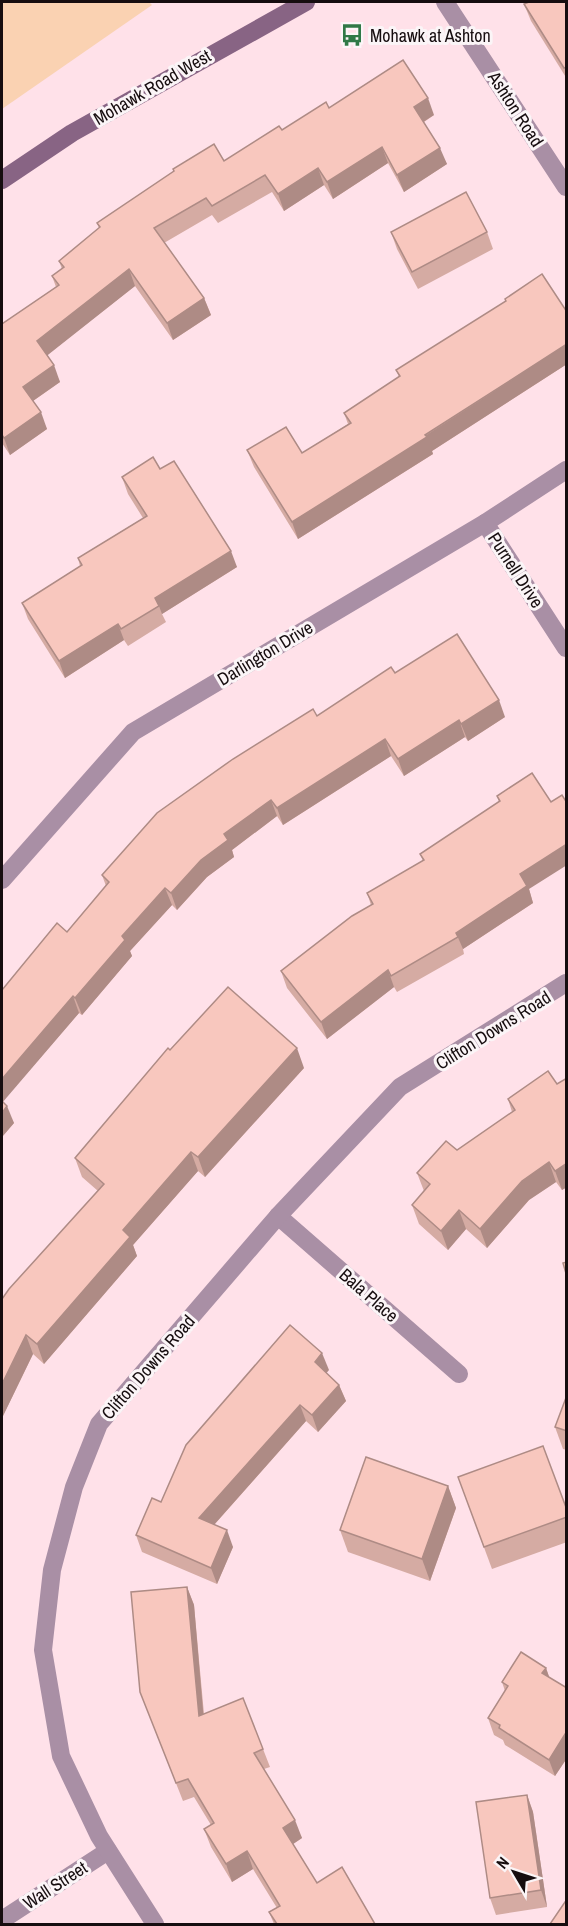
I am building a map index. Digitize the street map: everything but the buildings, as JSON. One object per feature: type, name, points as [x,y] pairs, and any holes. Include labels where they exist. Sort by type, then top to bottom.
[{"type":"main road","name":"Mohawk Road West","points":[[2,180],[72,133],[306,2]]},
{"type":"street","name":"Ashton Road","points":[[445,2],[567,187]]},
{"type":"street","name":"Darlington Drive","points":[[2,880],[133,732],[485,522],[567,470]]},
{"type":"street","name":"Purnell Drive","points":[[485,522],[567,648]]},
{"type":"street","name":"Clifton Downs Road","points":[[155,1924],[108,1851],[61,1756],[44,1650],[52,1570],[74,1487],[99,1424],[278,1216],[400,1088],[567,983]]},
{"type":"street","name":"Bala Place","points":[[278,1216],[459,1374]]},
{"type":"street","name":"Wall Street","points":[[2,1920],[108,1851]]},
{"type":"shaded area","points":[[2,2],[149,2],[152,5],[2,109]]},
{"type":"place","name":"Mohawk at Ashton","points":[[352,35]]}]
